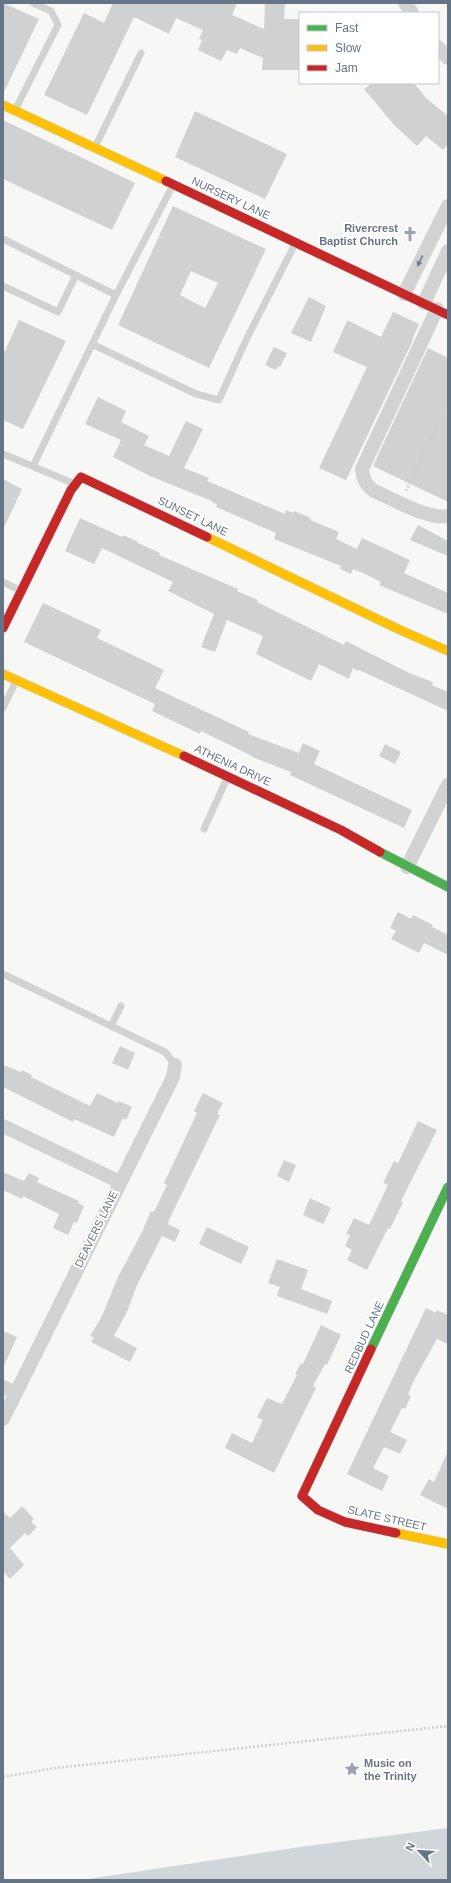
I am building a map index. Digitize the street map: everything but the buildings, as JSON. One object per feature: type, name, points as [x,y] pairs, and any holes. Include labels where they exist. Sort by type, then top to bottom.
[{"type":"street","points":[[405,3],[411,12]]},
{"type":"street","points":[[439,48],[448,58]]},
{"type":"street","name":"NURSERY LANE","points":[[3,105],[95,147],[442,312]]},
{"type":"street","points":[[404,294],[448,206]]},
{"type":"street","points":[[424,303],[448,251]]},
{"type":"street","points":[[442,312],[362,469],[363,478],[368,486],[401,503],[428,514],[441,518],[448,516]]},
{"type":"street","name":"SUNSET LANE","points":[[75,484],[81,477],[398,629],[448,651]]},
{"type":"street","points":[[3,628],[75,484]]},
{"type":"street","name":"ATHENIA DRIVE","points":[[3,674],[228,776],[341,830],[407,867],[448,887]]},
{"type":"street","points":[[407,867],[448,785]]},
{"type":"street","name":"DEAVERS LANE","points":[[3,1419],[173,1077],[175,1065]]},
{"type":"street","points":[[3,1126],[120,1182]]},
{"type":"street","name":"REDBUD LANE","points":[[302,1496],[448,1187]]},
{"type":"street","points":[[3,1387],[16,1393]]},
{"type":"street","name":"SLATE STREET","points":[[302,1496],[318,1510],[345,1522],[448,1544]]},
{"type":"lane","points":[[14,110],[58,25],[51,11],[33,3]]},
{"type":"lane","points":[[95,147],[141,53]]},
{"type":"lane","points":[[33,466],[116,295],[173,185]]},
{"type":"lane","points":[[3,239],[116,295]]},
{"type":"lane","points":[[92,344],[196,394],[219,400],[247,338],[296,242]]},
{"type":"lane","points":[[3,286],[58,312],[76,275]]},
{"type":"lane","points":[[3,454],[75,484]]},
{"type":"lane","points":[[3,582],[21,591]]},
{"type":"lane","points":[[3,708],[17,680]]},
{"type":"lane","points":[[204,829],[228,776]]},
{"type":"lane","points":[[3,974],[165,1052],[175,1065]]},
{"type":"lane","points":[[111,1026],[121,1006]]},
{"type":"path","points":[[401,503],[448,403]]},
{"type":"path","points":[[3,1778],[55,1768],[448,1726]]},
{"type":"shaded area","points":[[448,1828],[448,1880],[81,1880],[307,1846]]},
{"type":"traffic: fast","points":[[380,852],[448,887]]},
{"type":"traffic: fast","points":[[371,1349],[448,1187]]},
{"type":"traffic: slow","points":[[3,105],[166,181]]},
{"type":"traffic: slow","points":[[207,537],[398,629],[448,651]]},
{"type":"traffic: slow","points":[[3,674],[184,756]]},
{"type":"traffic: slow","points":[[396,1533],[448,1544]]},
{"type":"traffic: jam","points":[[166,181],[448,315]]},
{"type":"traffic: jam","points":[[3,628],[71,490],[81,477],[207,537]]},
{"type":"traffic: jam","points":[[184,756],[341,830],[380,852]]},
{"type":"traffic: jam","points":[[371,1349],[302,1496],[318,1510],[345,1522],[396,1533]]},
{"type":"place","name":"Rivercrest Baptist Church","points":[[410,234]]},
{"type":"place","name":"Music on the Trinity","points":[[352,1769]]}]
